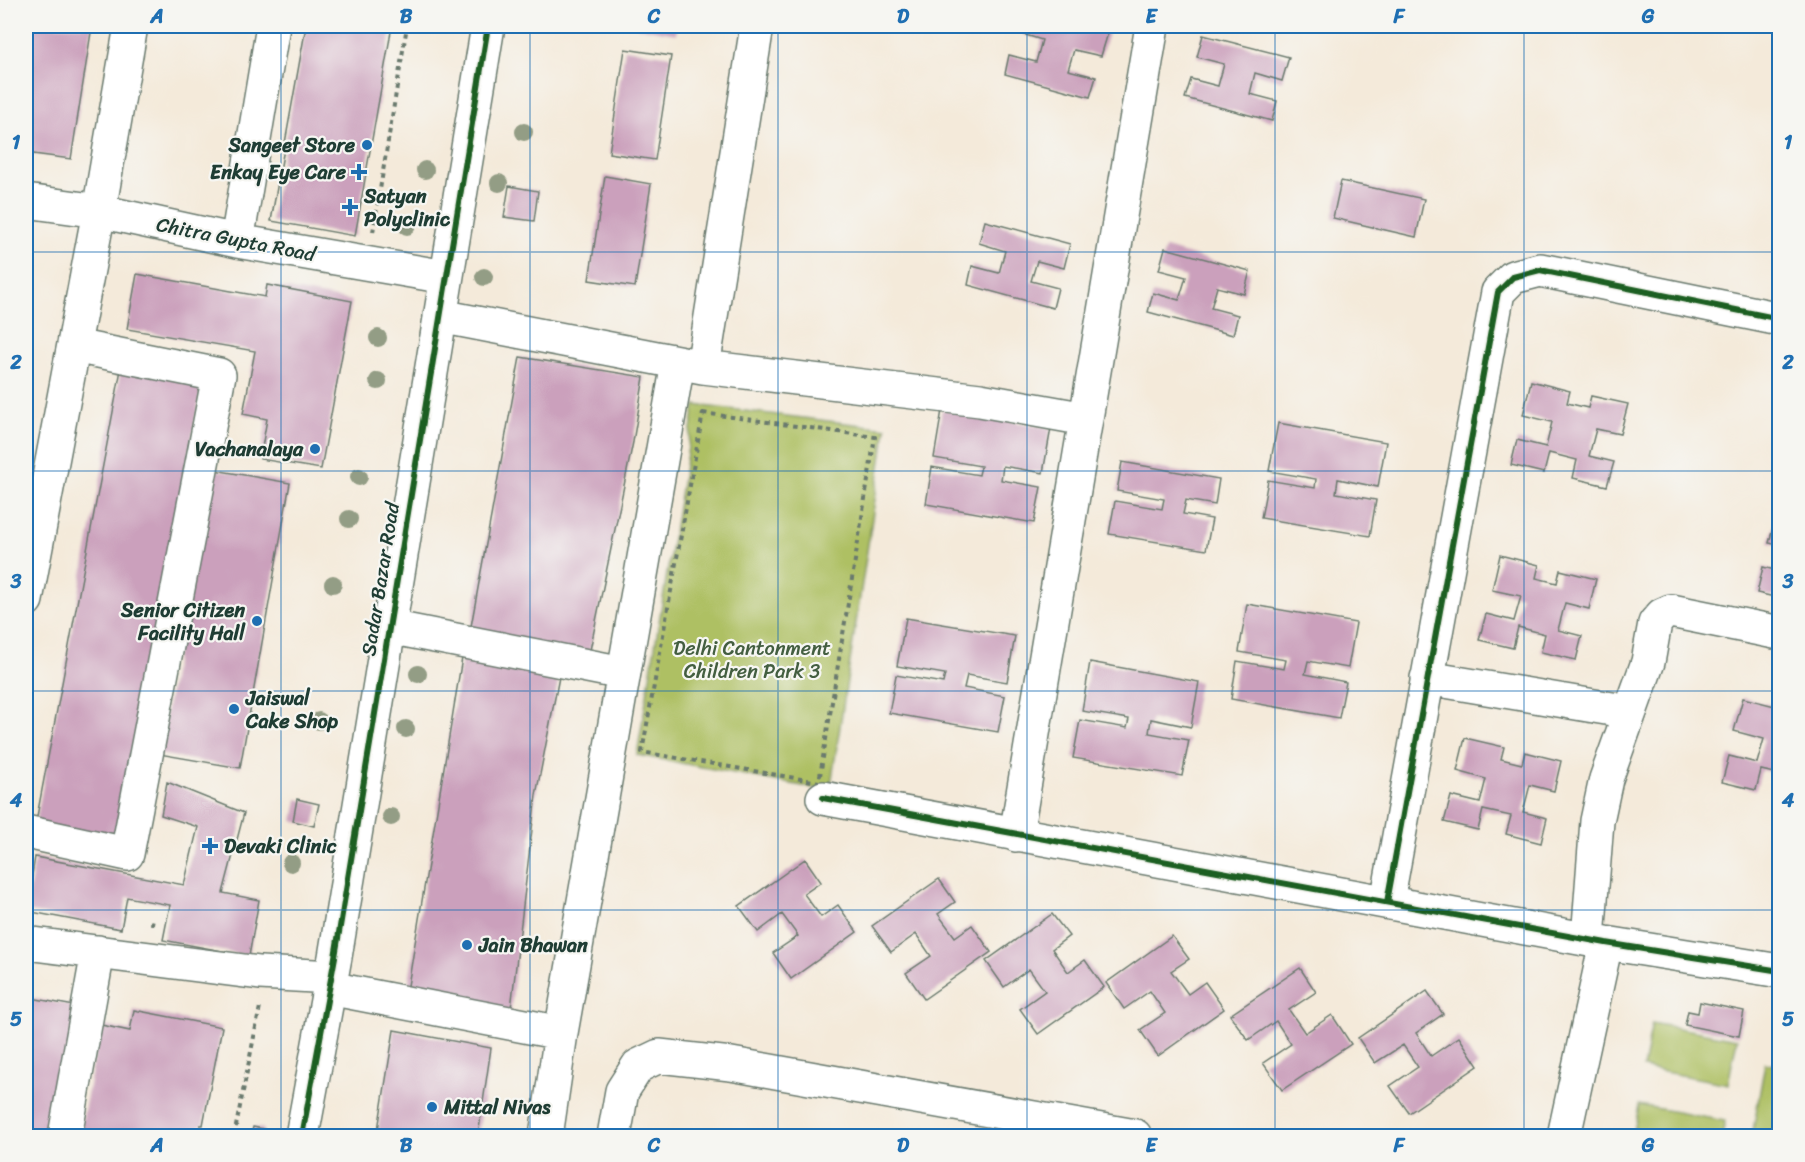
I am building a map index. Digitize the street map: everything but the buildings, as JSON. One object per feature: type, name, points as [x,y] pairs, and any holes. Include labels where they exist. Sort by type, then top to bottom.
[{"type":"street","points":[[26,600],[99,211],[131,26]]},
{"type":"street","points":[[237,241],[273,26]]},
{"type":"street","name":"Sadar Bazar Road","points":[[302,1137],[331,983],[488,26]]},
{"type":"street","points":[[546,1137],[561,1033],[623,673],[691,365],[757,26]]},
{"type":"street","points":[[1016,835],[1152,26]]},
{"type":"street","name":"Chitra Gupta Road","points":[[26,201],[99,211],[237,241],[447,277]]},
{"type":"street","points":[[1387,902],[1498,292],[1513,277],[1540,270],[1779,319]]},
{"type":"street","points":[[440,316],[691,365],[980,400],[1086,418]]},
{"type":"street","points":[[26,832],[128,854],[219,375],[74,346]]},
{"type":"street","points":[[1564,1137],[1597,941],[1597,821],[1606,779],[1648,662],[1655,623],[1662,615],[1671,611],[1779,633]]},
{"type":"street","points":[[389,627],[623,673]]},
{"type":"street","points":[[1427,678],[1630,712]]},
{"type":"street","points":[[823,798],[1597,941],[1779,971]]},
{"type":"street","points":[[26,943],[331,983],[561,1033]]},
{"type":"street","points":[[65,1137],[98,952]]},
{"type":"street","points":[[614,1137],[622,1091],[638,1066],[659,1056],[731,1064],[1034,1128],[1135,1137]]},
{"type":"path","points":[[367,264],[408,26]]},
{"type":"path","points":[[703,413],[799,426],[875,437],[819,783],[642,752],[703,413]]},
{"type":"path","points":[[234,1137],[267,974]]},
{"type":"green space","name":"Delhi Cantonment Children Park 3","points":[[695,405],[886,428],[830,791],[637,755]]},
{"type":"green space","points":[[1652,1023],[1737,1039],[1728,1084],[1643,1068]]},
{"type":"green space","points":[[1765,1063],[1779,1066],[1779,1136],[1752,1136]]},
{"type":"green space","points":[[1639,1105],[1725,1121],[1722,1136],[1633,1136]]},
{"type":"cycle path","points":[[302,1136],[335,957],[488,26]]},
{"type":"cycle path","points":[[1387,902],[1498,292],[1513,277],[1540,270],[1780,319]]},
{"type":"cycle path","points":[[823,798],[1606,943],[1780,971]]},
{"type":"place","name":"Sangeet Store","points":[[367,145]]},
{"type":"place","name":"Enkay Eye Care","points":[[359,172]]},
{"type":"place","name":"Satyan Polyclinic","points":[[350,207]]},
{"type":"place","name":"Vachanalaya","points":[[315,449]]},
{"type":"place","name":"Senior Citizen Facility Hall","points":[[257,621]]},
{"type":"place","name":"Jaiswal Cake Shop","points":[[234,709]]},
{"type":"place","name":"Devaki Clinic","points":[[210,846]]},
{"type":"place","name":"Jain Bhawan","points":[[467,945]]},
{"type":"place","name":"Mittal Nivas","points":[[432,1107]]}]
